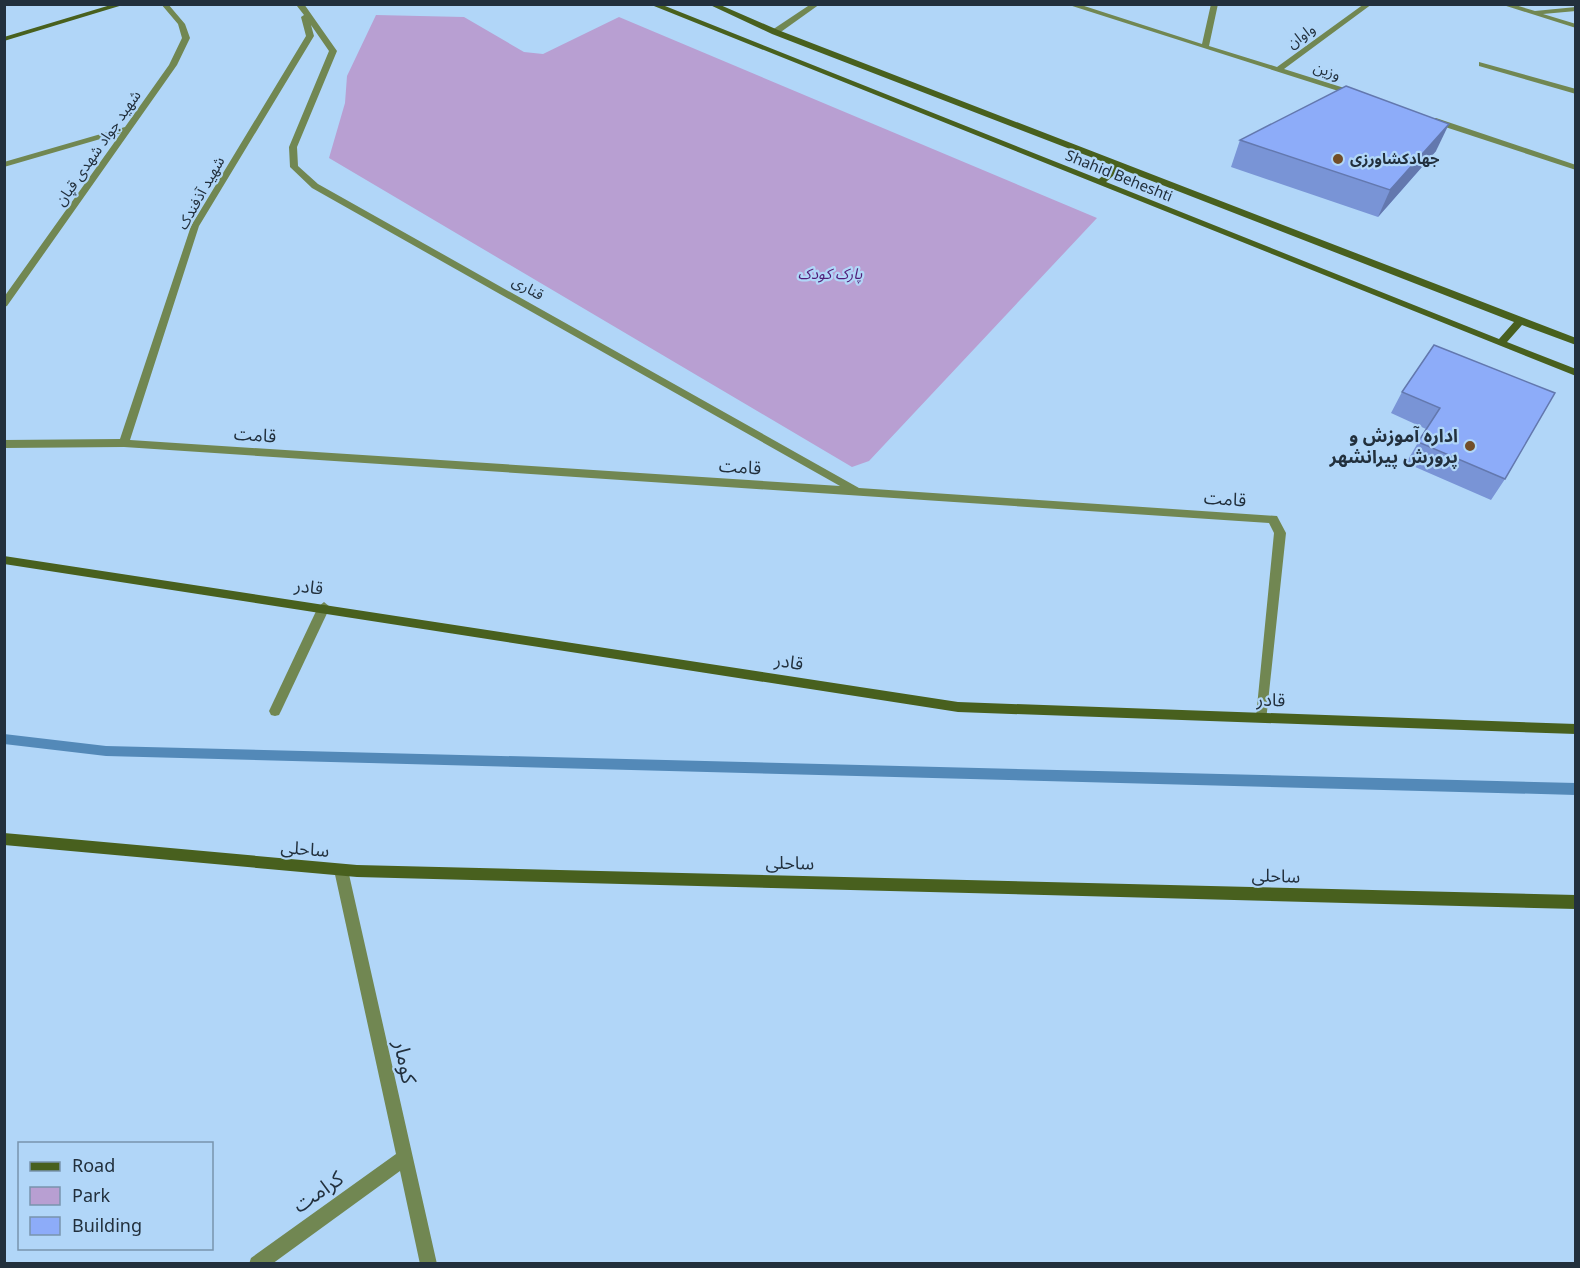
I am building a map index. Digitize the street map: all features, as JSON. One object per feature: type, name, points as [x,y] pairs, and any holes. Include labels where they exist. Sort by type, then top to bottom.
[{"type":"main road","points":[[4,39],[123,4]]},
{"type":"main road","name":"Shahid Beheshti","points":[[652,4],[1575,373]]},
{"type":"main road","name":"Shahid Beheshti","points":[[711,4],[775,32],[1575,342]]},
{"type":"main road","points":[[1100,183],[1120,165]]},
{"type":"main road","points":[[1500,343],[1520,321]]},
{"type":"main road","name":"قادر","points":[[4,560],[324,607],[958,707],[1575,729]]},
{"type":"main road","name":"ساحلی","points":[[4,839],[341,870],[1575,902]]},
{"type":"street","name":"شهید جواد شهدی قپان","points":[[4,304],[173,65],[186,38],[181,24],[164,4]]},
{"type":"street","points":[[775,32],[817,4]]},
{"type":"street","name":"وزین","points":[[1069,4],[1367,98]]},
{"type":"street","points":[[1205,46],[1215,4]]},
{"type":"street","name":"واوان","points":[[1279,69],[1369,4]]},
{"type":"street","points":[[1503,4],[1575,26]]},
{"type":"street","name":"قناری","points":[[301,5],[333,51],[292,147],[294,167],[315,186],[859,492]]},
{"type":"street","name":"شهید آذفندک","points":[[124,443],[195,226],[310,36],[301,5]]},
{"type":"street","points":[[1531,13],[1575,9]]},
{"type":"street","points":[[1482,64],[1575,92]]},
{"type":"street","points":[[1422,116],[1575,168]]},
{"type":"street","points":[[4,165],[129,128]]},
{"type":"street","name":"قامت","points":[[4,444],[124,443],[1273,519],[1280,533],[1262,717]]},
{"type":"street","points":[[275,711],[324,607]]},
{"type":"street","name":"کومار","points":[[341,870],[429,1263]]},
{"type":"street","name":"کرامت","points":[[257,1263],[405,1158]]},
{"type":"green space","name":"پارک کودک","points":[[376,15],[464,17],[524,52],[543,54],[619,17],[1097,218],[869,461],[852,467],[329,158],[345,103],[347,76]]},
{"type":"building","points":[[1346,86],[1449,124],[1390,190],[1240,140]]},
{"type":"building","name":"اداره آموزش و پرورش پیرانشهر","points":[[1434,345],[1555,393],[1505,479],[1418,442],[1440,408],[1402,392]]},
{"type":"waterway","points":[[4,739],[106,751],[1576,789]]},
{"type":"place","name":"جهادکشاورزی","points":[[1338,159]]},
{"type":"place","name":"اداره آموزش و پرورش پیرانشهر","points":[[1470,446]]}]
